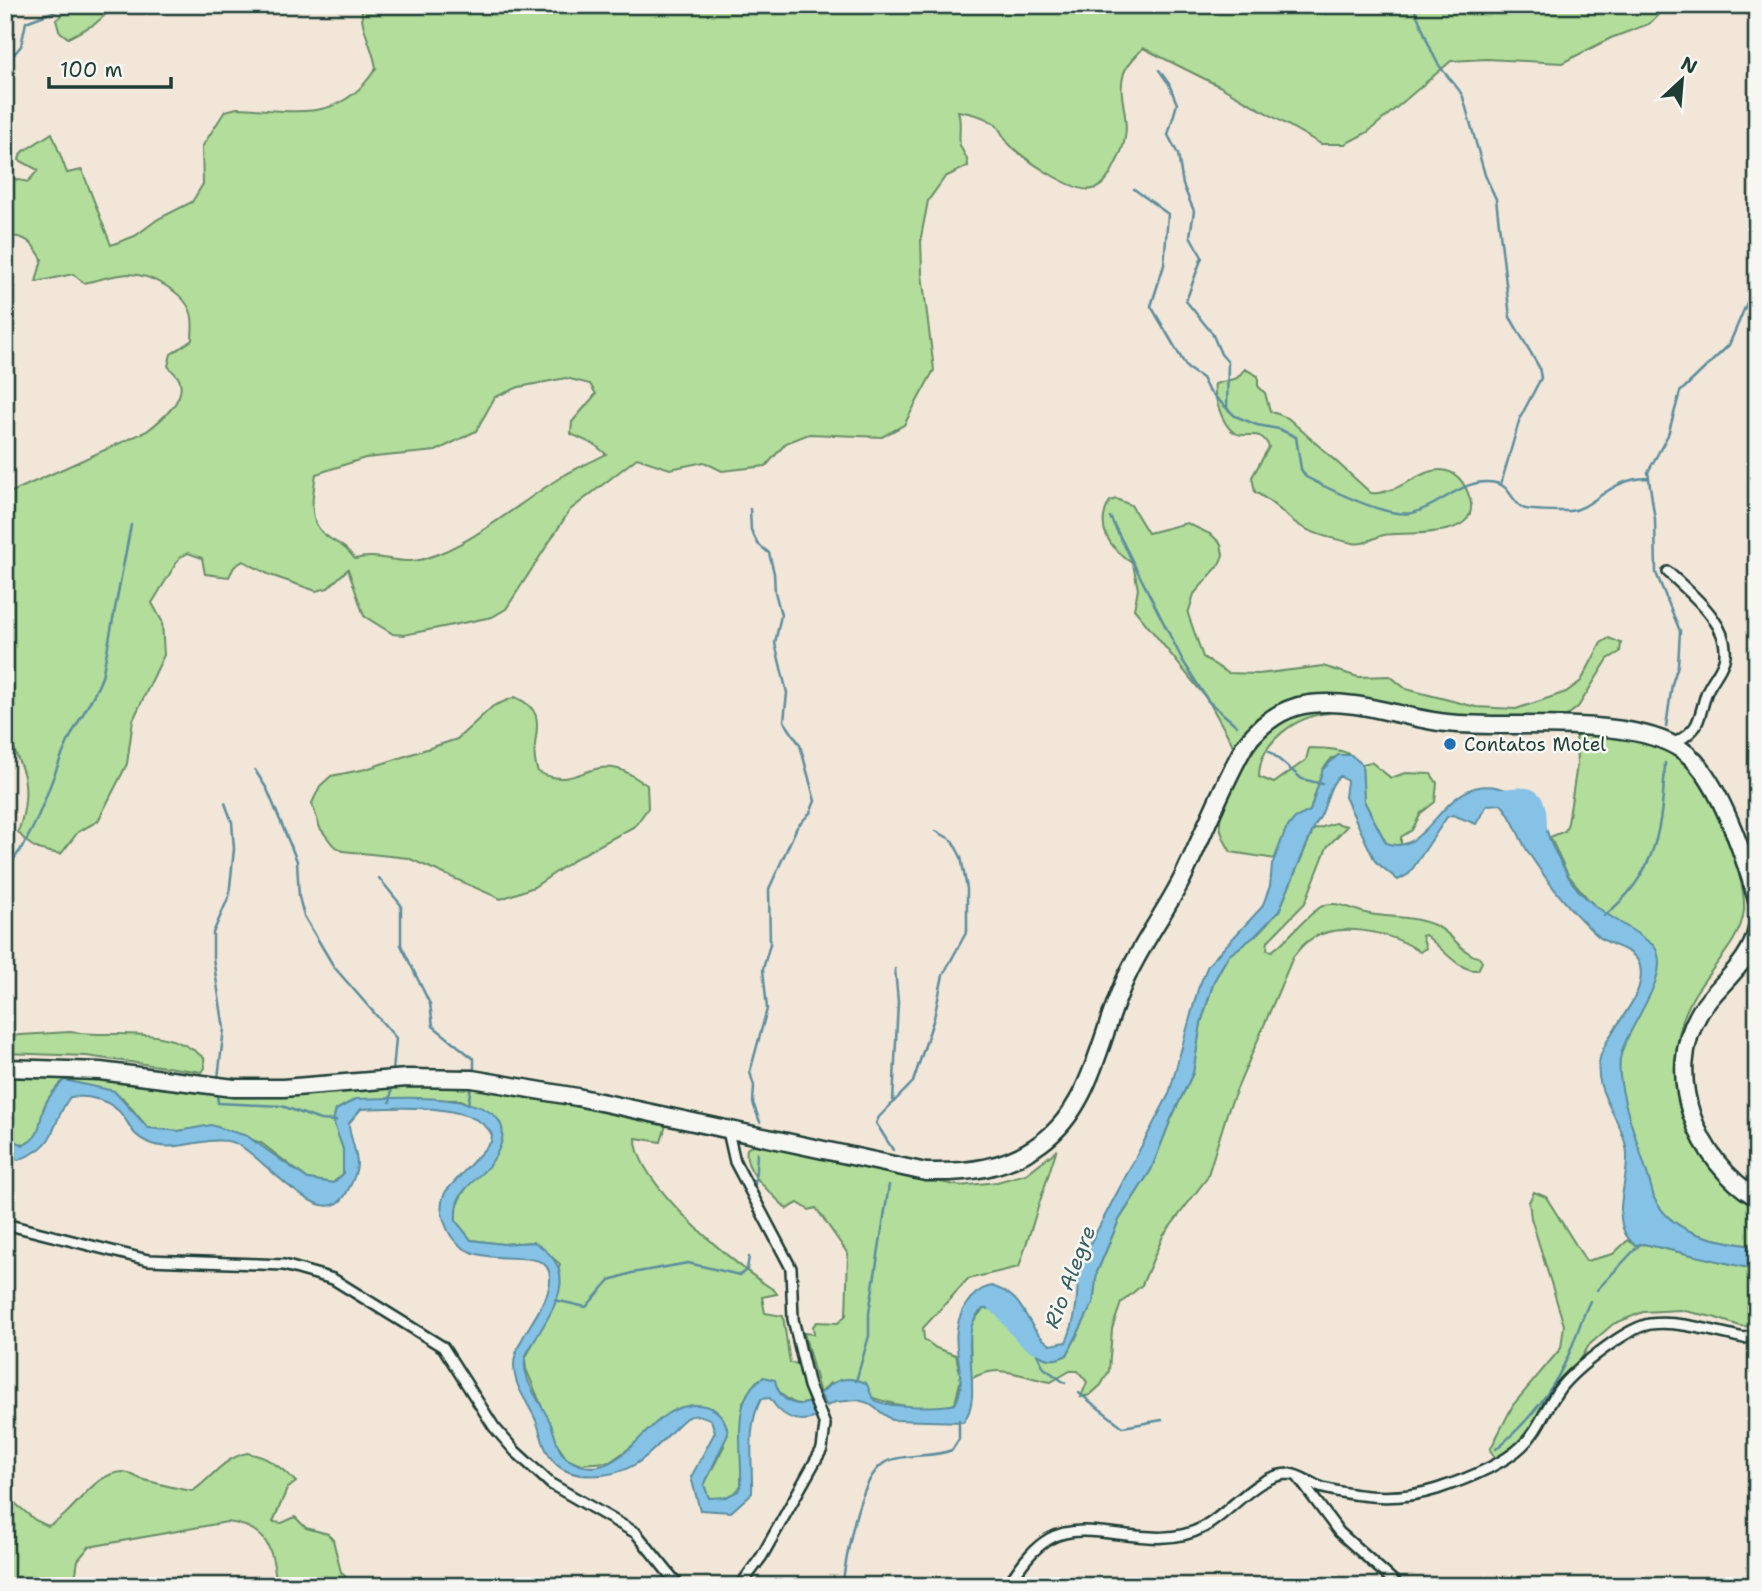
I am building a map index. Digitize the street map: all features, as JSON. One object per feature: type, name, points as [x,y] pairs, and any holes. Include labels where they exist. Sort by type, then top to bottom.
[{"type":"highway","points":[[5,1068],[88,1070],[234,1088],[407,1078],[472,1079],[566,1094],[926,1172],[985,1170],[1042,1143],[1067,1117],[1079,1098],[1127,975],[1171,901],[1245,745],[1258,729],[1289,710],[1308,704],[1337,702],[1454,724],[1630,732],[1672,745],[1696,762],[1710,783],[1757,901]]},
{"type":"highway","points":[[1757,929],[1743,962],[1699,1014],[1688,1042],[1684,1075],[1691,1112],[1704,1147],[1730,1180],[1757,1198]]},
{"type":"street","points":[[1668,572],[1703,606],[1721,636],[1725,654],[1707,691],[1699,724],[1672,745]]},
{"type":"street","points":[[728,1131],[735,1162],[791,1268],[793,1319],[814,1399],[825,1425],[822,1449],[762,1556],[740,1586]]},
{"type":"street","points":[[5,1224],[148,1260],[284,1265],[333,1279],[443,1347],[494,1427],[515,1451],[551,1484],[636,1533],[679,1586]]},
{"type":"street","points":[[1007,1586],[1029,1556],[1050,1538],[1078,1532],[1154,1539],[1181,1537],[1205,1527],[1273,1477],[1297,1475],[1326,1489],[1369,1498],[1394,1497],[1436,1489],[1484,1469],[1524,1444],[1559,1390],[1574,1373],[1640,1328],[1666,1324],[1744,1338],[1757,1345]]},
{"type":"street","points":[[1744,1338],[1757,1335]]},
{"type":"street","points":[[1297,1475],[1339,1532],[1399,1586]]},
{"type":"street","points":[[1319,1505],[1326,1489]]},
{"type":"green space","points":[[75,5],[116,5],[95,24],[68,38],[59,31],[56,20]]},
{"type":"green space","points":[[362,5],[1668,5],[1649,24],[1611,38],[1562,63],[1486,59],[1451,61],[1368,132],[1345,144],[1321,144],[1219,86],[1143,48],[1127,66],[1122,83],[1126,122],[1124,144],[1109,176],[1093,189],[1074,186],[1049,174],[1010,145],[994,123],[977,115],[958,111],[960,145],[968,166],[945,177],[928,201],[921,237],[922,274],[934,370],[904,425],[882,437],[809,434],[786,443],[766,466],[722,471],[704,462],[670,469],[637,458],[570,510],[506,609],[492,617],[404,635],[393,634],[364,616],[348,569],[328,588],[316,591],[270,575],[243,561],[234,567],[229,577],[205,574],[202,558],[188,553],[180,557],[152,603],[162,621],[164,655],[133,720],[127,764],[98,821],[78,832],[61,854],[37,848],[18,832],[23,816],[25,782],[12,741],[12,724],[5,720],[5,495],[147,431],[159,421],[171,409],[180,394],[179,379],[168,366],[171,354],[192,340],[193,323],[187,305],[174,291],[146,277],[128,274],[84,283],[73,274],[36,282],[42,259],[39,253],[23,238],[5,237],[5,177],[28,182],[38,170],[19,160],[21,153],[52,133],[67,173],[82,170],[111,245],[135,236],[158,219],[192,202],[203,184],[202,147],[225,111],[237,108],[314,110],[347,99],[362,86],[376,68]],"holes":[[[566,378],[590,384],[596,394],[572,422],[571,434],[595,445],[606,454],[564,475],[460,544],[415,561],[372,557],[355,559],[324,534],[315,522],[312,506],[316,474],[365,458],[436,451],[476,431],[495,397],[519,387]]]},
{"type":"green space","points":[[1245,369],[1258,376],[1258,386],[1265,393],[1270,411],[1288,418],[1371,493],[1391,490],[1429,472],[1447,471],[1460,479],[1468,493],[1471,509],[1466,520],[1456,527],[1442,531],[1384,535],[1357,544],[1299,526],[1255,492],[1252,477],[1269,447],[1265,440],[1257,435],[1242,435],[1232,431],[1219,409],[1215,384],[1237,378]]},
{"type":"green space","points":[[1116,499],[1131,505],[1148,533],[1187,523],[1212,535],[1221,544],[1223,555],[1219,565],[1194,594],[1188,614],[1203,657],[1228,673],[1259,674],[1323,666],[1358,677],[1390,676],[1406,689],[1476,707],[1516,709],[1566,692],[1581,681],[1601,643],[1609,638],[1621,643],[1620,652],[1608,659],[1578,707],[1559,722],[1450,716],[1328,695],[1302,698],[1238,754],[1208,700],[1134,609],[1138,589],[1133,564],[1111,544],[1104,529],[1105,511],[1110,501]]},
{"type":"green space","points":[[515,697],[527,704],[537,720],[535,760],[538,772],[561,778],[597,769],[618,769],[647,785],[648,808],[635,826],[578,857],[534,887],[501,899],[408,858],[343,851],[333,845],[320,828],[312,803],[320,786],[331,776],[366,769],[457,739],[493,706]]},
{"type":"green space","points":[[1329,710],[1329,713],[1305,719],[1282,733],[1265,752],[1259,777],[1274,783],[1306,760],[1309,748],[1336,750],[1351,755],[1332,758],[1323,769],[1310,811],[1286,829],[1275,859],[1231,852],[1221,830],[1222,813],[1233,787],[1258,745],[1273,727],[1285,720]]},
{"type":"green space","points":[[1576,735],[1616,736],[1677,750],[1705,787],[1732,850],[1744,898],[1744,910],[1737,934],[1691,1001],[1681,1028],[1676,1057],[1677,1086],[1695,1143],[1711,1167],[1732,1187],[1757,1202],[1757,1247],[1713,1239],[1685,1229],[1673,1222],[1654,1199],[1618,1083],[1620,1057],[1654,946],[1605,915],[1587,898],[1568,875],[1550,837],[1565,831],[1568,823],[1577,765]]},
{"type":"green space","points":[[1371,762],[1391,778],[1405,773],[1431,774],[1437,783],[1435,802],[1421,813],[1412,830],[1401,837],[1401,844],[1396,846],[1386,843],[1364,801],[1362,764]]},
{"type":"green space","points":[[1335,823],[1347,826],[1327,847],[1305,903],[1268,941],[1267,950],[1272,951],[1319,908],[1332,904],[1370,914],[1430,923],[1449,935],[1468,953],[1480,958],[1482,962],[1478,970],[1471,970],[1457,963],[1425,935],[1422,936],[1426,948],[1420,952],[1396,939],[1365,931],[1334,931],[1306,943],[1293,957],[1228,1110],[1207,1178],[1163,1236],[1142,1285],[1121,1303],[1112,1329],[1109,1371],[1101,1385],[1090,1395],[1081,1397],[1087,1382],[1078,1371],[1070,1371],[1051,1382],[1001,1371],[981,1374],[971,1379],[970,1325],[983,1309],[996,1310],[1008,1316],[1024,1339],[1067,1355],[1093,1303],[1097,1272],[1119,1220],[1151,1170],[1193,1073],[1201,1023],[1214,981],[1228,956],[1255,936],[1279,911],[1313,830]]},
{"type":"green space","points":[[70,1032],[140,1034],[173,1040],[204,1058],[205,1068],[202,1072],[86,1056],[5,1053],[5,1036]]},
{"type":"green space","points":[[5,1069],[170,1084],[509,1086],[667,1122],[661,1142],[636,1138],[640,1157],[669,1200],[691,1222],[714,1244],[777,1294],[762,1297],[765,1313],[783,1316],[790,1363],[804,1364],[817,1397],[806,1403],[796,1403],[757,1381],[743,1402],[741,1485],[732,1495],[723,1498],[709,1498],[704,1485],[724,1446],[712,1408],[656,1423],[641,1440],[610,1462],[578,1464],[567,1459],[558,1446],[526,1369],[525,1359],[545,1320],[560,1264],[534,1242],[503,1244],[471,1240],[456,1221],[457,1207],[462,1195],[495,1154],[500,1141],[501,1126],[461,1100],[356,1099],[336,1110],[335,1126],[344,1159],[343,1174],[333,1183],[308,1179],[261,1143],[211,1126],[179,1131],[148,1128],[122,1097],[64,1080],[46,1103],[41,1129],[35,1139],[25,1143],[15,1142],[5,1136]]},
{"type":"green space","points":[[753,1144],[960,1186],[997,1182],[1026,1174],[1056,1151],[1019,1267],[968,1279],[923,1328],[924,1339],[936,1348],[956,1355],[961,1378],[955,1404],[924,1408],[908,1406],[876,1399],[830,1383],[820,1394],[804,1333],[814,1334],[813,1326],[817,1322],[838,1323],[846,1315],[848,1254],[816,1208],[809,1210],[798,1203],[787,1209],[760,1182],[747,1158],[747,1149]]},
{"type":"green space","points":[[1534,1192],[1546,1197],[1586,1261],[1613,1254],[1628,1240],[1635,1245],[1644,1244],[1757,1270],[1757,1327],[1740,1326],[1680,1310],[1643,1312],[1613,1324],[1589,1345],[1542,1429],[1499,1464],[1490,1450],[1513,1405],[1561,1348],[1564,1325],[1531,1218],[1529,1202]]},
{"type":"green space","points":[[247,1453],[274,1463],[296,1482],[287,1489],[273,1522],[282,1523],[295,1517],[306,1528],[328,1534],[333,1540],[341,1572],[354,1586],[277,1586],[273,1561],[266,1542],[252,1529],[227,1522],[89,1547],[78,1560],[74,1586],[5,1586],[5,1495],[35,1520],[48,1526],[67,1513],[93,1486],[112,1474],[129,1473],[144,1480],[193,1491],[231,1459]]},
{"type":"water","points":[[1338,755],[1351,755],[1362,764],[1364,801],[1386,843],[1402,844],[1416,838],[1454,799],[1470,790],[1488,786],[1511,792],[1530,802],[1542,817],[1552,846],[1576,888],[1597,907],[1654,946],[1659,958],[1654,987],[1623,1047],[1620,1073],[1626,1108],[1654,1198],[1673,1221],[1685,1229],[1713,1239],[1757,1247],[1757,1270],[1644,1244],[1635,1245],[1622,1226],[1621,1203],[1627,1154],[1621,1130],[1604,1095],[1598,1071],[1604,1046],[1638,990],[1641,978],[1638,960],[1628,951],[1598,936],[1570,908],[1530,855],[1501,804],[1487,805],[1476,824],[1453,815],[1447,817],[1409,874],[1398,880],[1375,861],[1345,797],[1347,781],[1340,776],[1332,787],[1279,911],[1255,936],[1228,956],[1214,981],[1201,1023],[1193,1073],[1151,1170],[1119,1220],[1097,1272],[1093,1303],[1067,1355],[1053,1359],[1042,1357],[1008,1317],[997,1310],[983,1309],[975,1319],[971,1332],[972,1396],[970,1410],[963,1422],[892,1420],[868,1403],[858,1400],[835,1402],[827,1406],[820,1394],[835,1382],[846,1379],[866,1383],[873,1398],[886,1404],[955,1404],[961,1382],[957,1346],[959,1320],[973,1296],[991,1286],[1012,1297],[1035,1330],[1051,1345],[1066,1342],[1075,1314],[1079,1265],[1169,1094],[1198,989],[1208,965],[1262,907],[1270,886],[1272,865],[1286,829],[1295,818],[1310,811],[1323,769]]},
{"type":"water","points":[[64,1080],[114,1091],[148,1128],[179,1131],[211,1125],[247,1136],[308,1179],[333,1183],[343,1174],[343,1149],[333,1121],[336,1110],[356,1099],[428,1098],[480,1107],[497,1118],[503,1136],[493,1160],[458,1200],[456,1221],[471,1240],[503,1244],[534,1242],[557,1264],[560,1288],[551,1313],[527,1354],[525,1367],[529,1384],[565,1457],[584,1466],[611,1462],[667,1414],[686,1406],[705,1406],[720,1415],[728,1434],[704,1485],[709,1498],[726,1497],[738,1491],[741,1485],[740,1426],[746,1397],[753,1386],[764,1377],[775,1380],[781,1394],[791,1402],[804,1404],[817,1397],[814,1418],[794,1419],[778,1409],[770,1398],[761,1399],[753,1422],[752,1493],[731,1512],[700,1510],[691,1477],[715,1432],[711,1420],[702,1416],[686,1418],[648,1455],[626,1469],[593,1476],[571,1473],[554,1462],[548,1453],[515,1374],[514,1365],[520,1343],[549,1288],[550,1277],[546,1266],[536,1260],[471,1252],[456,1243],[443,1217],[442,1204],[446,1191],[491,1142],[492,1135],[483,1124],[469,1116],[432,1109],[361,1109],[349,1123],[357,1159],[354,1178],[338,1203],[324,1205],[308,1200],[244,1148],[232,1142],[211,1141],[167,1146],[147,1142],[138,1137],[113,1106],[92,1098],[70,1097],[48,1141],[32,1154],[18,1160],[5,1156],[5,1136],[23,1145],[34,1138],[47,1101]]},
{"type":"waterway","points":[[5,65],[21,46],[26,22],[71,5]]},
{"type":"waterway","points":[[1412,5],[1437,62],[1463,97],[1485,175],[1496,199],[1510,317],[1539,367],[1541,378],[1520,418],[1501,484]]},
{"type":"waterway","points":[[1159,70],[1169,84],[1177,104],[1168,135],[1178,154],[1183,185],[1194,211],[1190,236],[1202,257],[1186,301],[1212,333],[1221,354],[1228,362],[1227,409]]},
{"type":"waterway","points":[[1134,189],[1168,214],[1164,265],[1151,306],[1187,368],[1202,378],[1208,390],[1235,416],[1296,437],[1301,469],[1306,477],[1358,501],[1401,513],[1422,510],[1463,488],[1484,482],[1500,484],[1523,508],[1570,511],[1587,505],[1623,483],[1648,478]]},
{"type":"waterway","points":[[1666,727],[1672,684],[1678,665],[1680,631],[1656,573],[1655,520],[1648,472],[1668,435],[1680,392],[1729,345],[1757,279]]},
{"type":"waterway","points":[[750,509],[751,530],[758,544],[769,553],[781,615],[775,643],[787,693],[784,721],[800,745],[815,801],[810,813],[797,827],[769,889],[770,944],[763,969],[767,1009],[750,1072],[754,1086],[753,1103],[760,1122]]},
{"type":"waterway","points":[[1110,517],[1183,661],[1208,701],[1237,726]]},
{"type":"waterway","points":[[5,870],[34,826],[67,744],[102,677],[131,525]]},
{"type":"waterway","points":[[1269,751],[1302,779],[1322,784]]},
{"type":"waterway","points":[[1604,916],[1636,883],[1654,847],[1662,808],[1665,763]]},
{"type":"waterway","points":[[255,770],[267,789],[297,861],[299,897],[304,916],[334,967],[396,1038],[393,1072]]},
{"type":"waterway","name":"Rio Alegre","points":[[1497,797],[1531,797],[1538,807],[1540,828]]},
{"type":"waterway","points":[[218,1078],[224,1029],[213,958],[213,933],[229,896],[234,849],[232,822],[225,803]]},
{"type":"waterway","points":[[893,1150],[876,1123],[913,1082],[934,1018],[943,975],[967,931],[967,889],[961,857],[952,840],[936,831]]},
{"type":"waterway","points":[[379,878],[401,905],[401,945],[430,1004],[433,1026],[474,1059],[474,1071]]},
{"type":"waterway","points":[[893,1101],[898,1002],[895,969]]},
{"type":"waterway","points":[[390,1102],[392,1087]]},
{"type":"waterway","points":[[468,1104],[471,1087]]},
{"type":"waterway","points":[[217,1094],[218,1103],[282,1106],[320,1120],[336,1121]]},
{"type":"waterway","points":[[755,1185],[757,1153]]},
{"type":"waterway","points":[[856,1381],[869,1336],[869,1313],[889,1185]]},
{"type":"waterway","points":[[1597,1290],[1640,1244]]},
{"type":"waterway","points":[[555,1300],[586,1307],[610,1280],[632,1273],[688,1263],[740,1275],[747,1269],[749,1257]]},
{"type":"waterway","points":[[1496,1449],[1528,1418],[1554,1383],[1590,1301]]},
{"type":"waterway","name":"Rio Alegre","points":[[992,1303],[1025,1340],[1040,1347]]},
{"type":"waterway","points":[[1037,1354],[1044,1368],[1065,1383]]},
{"type":"waterway","points":[[1079,1393],[1123,1427],[1162,1420]]},
{"type":"waterway","points":[[842,1586],[856,1517],[869,1481],[888,1461],[952,1450],[959,1439],[959,1420]]},
{"type":"place","name":"Contatos Motel","points":[[1450,744]]}]
